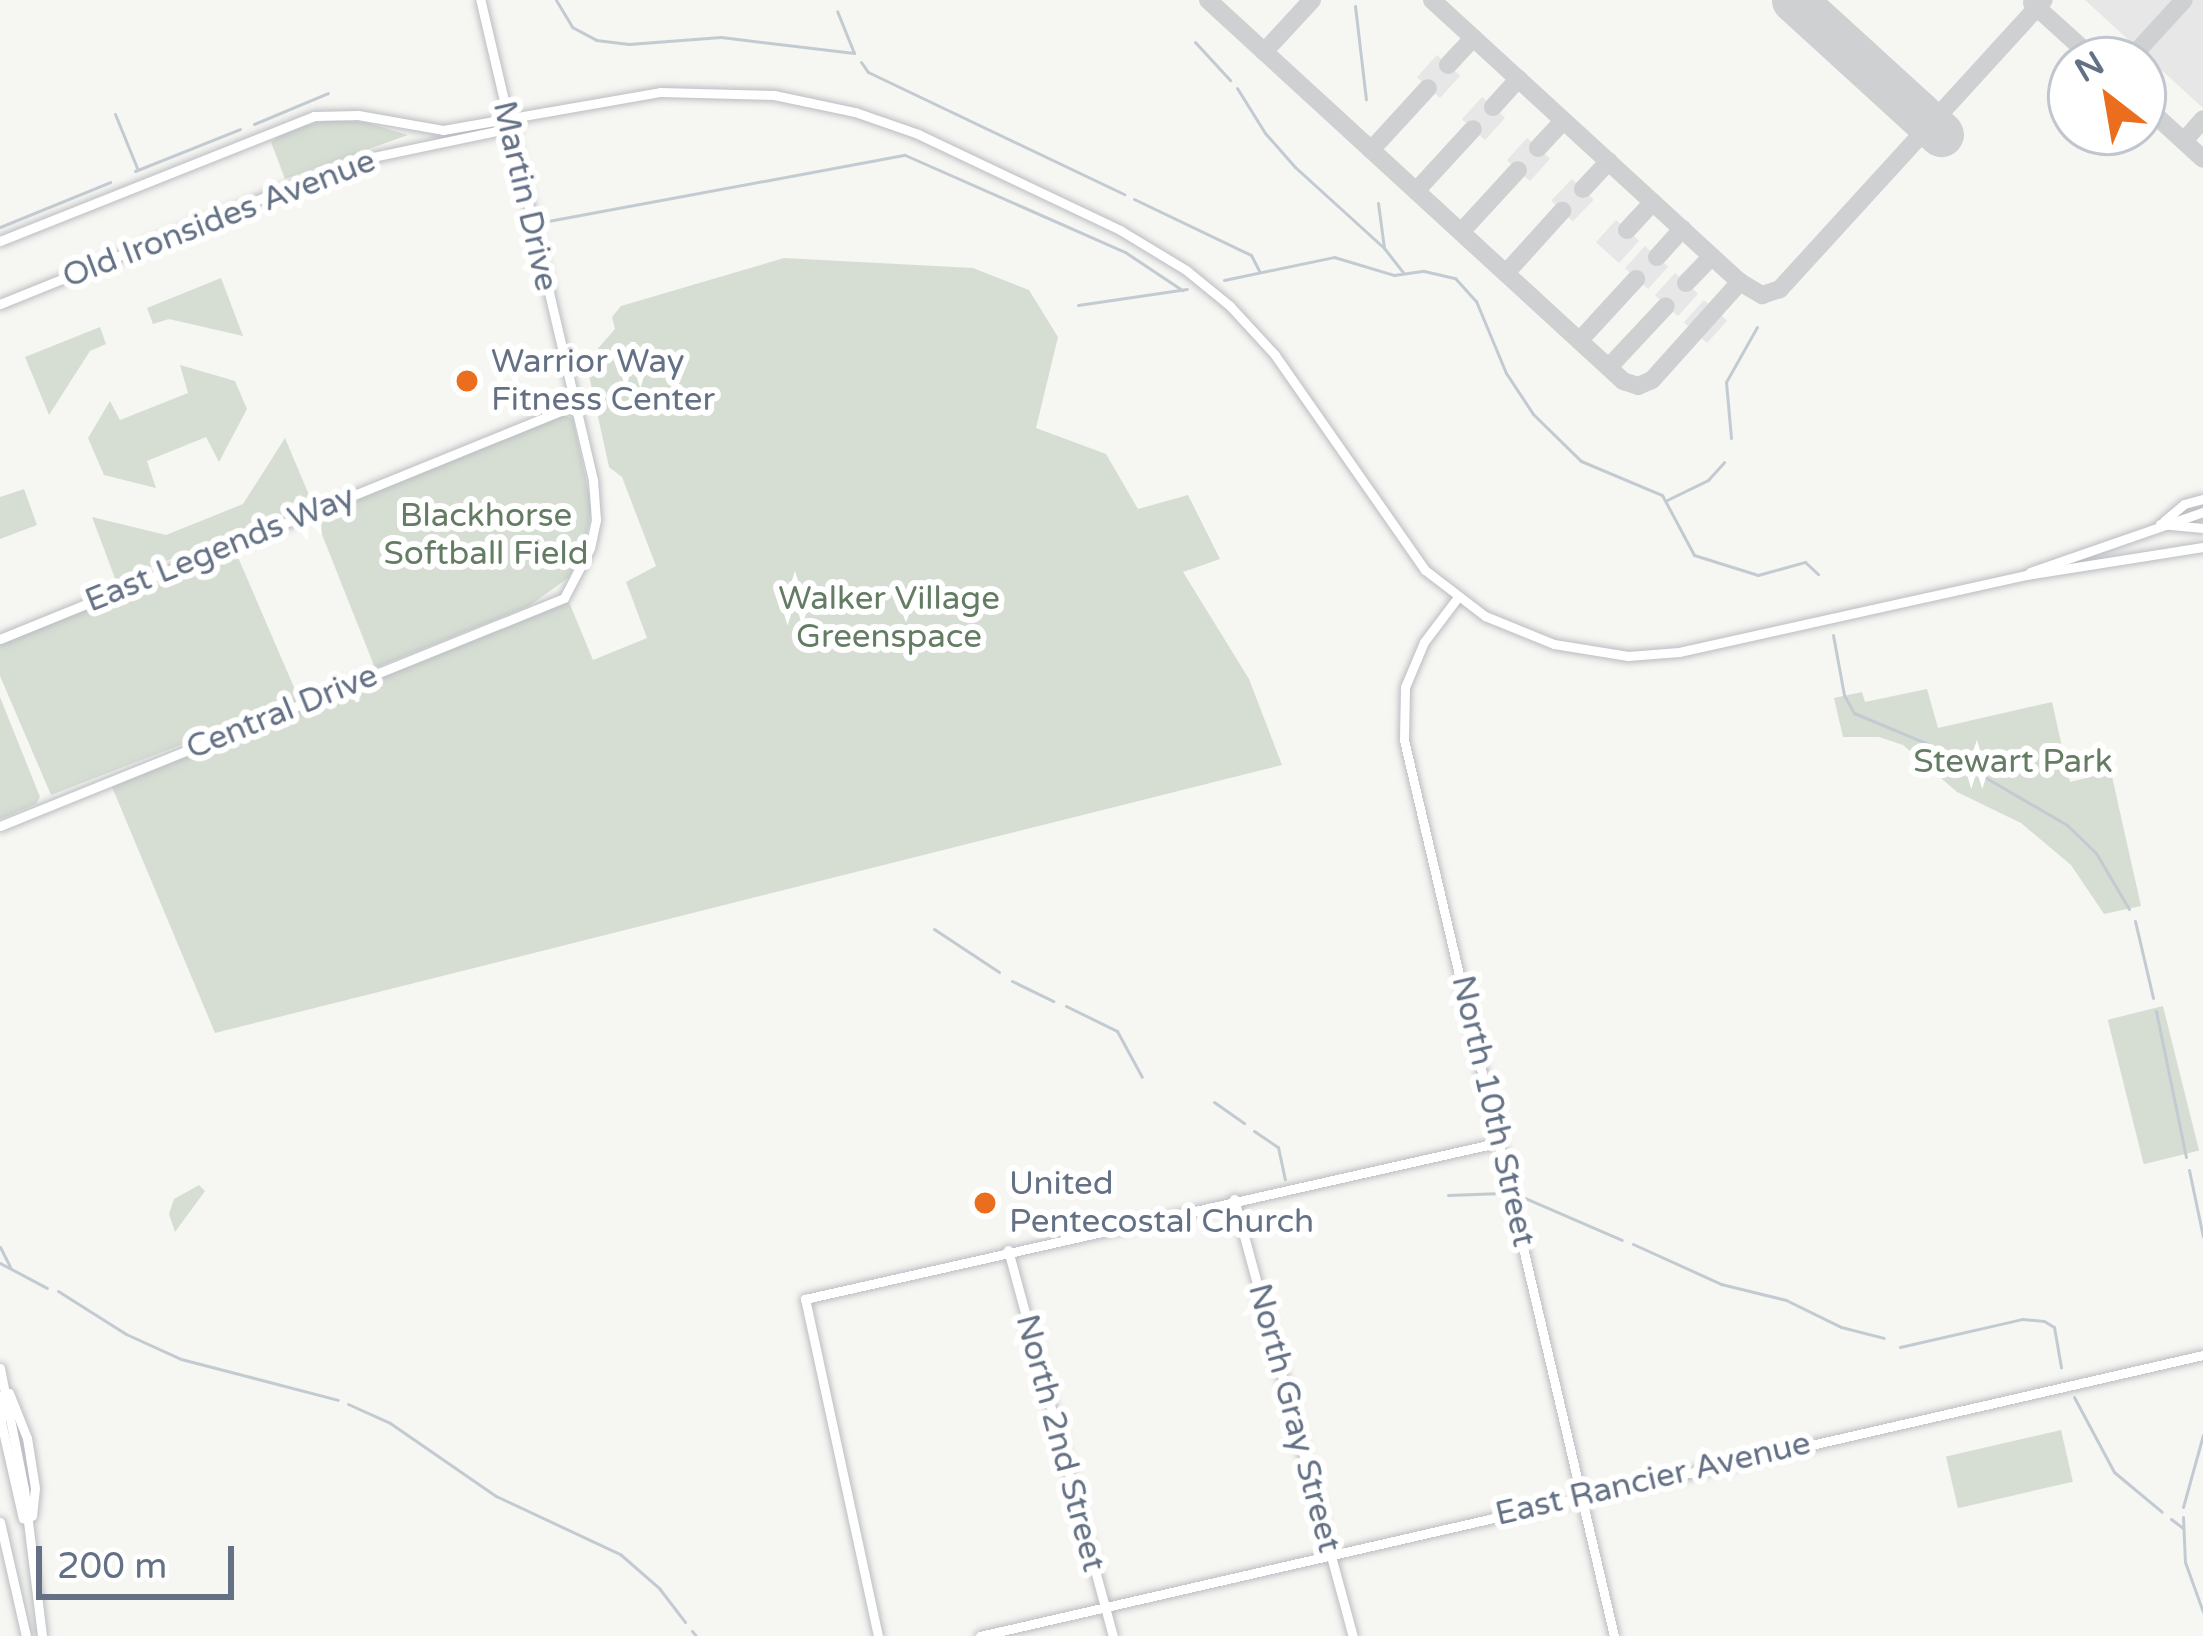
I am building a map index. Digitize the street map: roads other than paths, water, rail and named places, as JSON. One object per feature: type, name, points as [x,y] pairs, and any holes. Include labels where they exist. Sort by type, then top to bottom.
[{"type":"street","name":"Martin Drive","points":[[480,0],[593,480],[596,520],[590,548],[564,598]]},
{"type":"street","points":[[0,241],[299,120],[343,114],[443,130],[509,124],[686,91],[819,103],[918,134],[1120,230],[1202,281],[1258,334],[1403,544],[1458,597],[1498,623],[1553,644],[1644,656],[2026,575],[2203,547]]},
{"type":"street","name":"Old Ironsides Avenue","points":[[0,304],[354,161],[509,124]]},
{"type":"street","name":"East Legends Way","points":[[0,639],[573,406]]},
{"type":"street","points":[[2026,575],[2160,524],[2203,514]]},
{"type":"street","name":"North 10th Street","points":[[1458,597],[1418,655],[1402,701],[1403,727],[1614,1636]]},
{"type":"street","name":"Central Drive","points":[[0,826],[564,598]]},
{"type":"street","points":[[878,1636],[805,1299],[1501,1142]]},
{"type":"street","name":"North Gray Street","points":[[1234,1199],[1353,1636]]},
{"type":"street","name":"North 2nd Street","points":[[1008,1250],[1113,1636]]},
{"type":"street","name":"East Rancier Avenue","points":[[980,1636],[2203,1355]]},
{"type":"street","points":[[0,1368],[42,1636]]},
{"type":"street","points":[[0,1522],[26,1636]]},
{"type":"waterway","points":[[556,0],[572,27],[596,40],[629,44],[721,37],[854,53],[837,11]]},
{"type":"waterway","points":[[1355,6],[1366,99]]},
{"type":"waterway","points":[[1195,42],[1230,80]]},
{"type":"waterway","points":[[861,62],[868,72],[1124,194]]},
{"type":"waterway","points":[[1237,88],[1265,133],[1295,167],[1384,248]]},
{"type":"waterway","points":[[254,124],[328,93]]},
{"type":"waterway","points":[[115,114],[137,168]]},
{"type":"waterway","points":[[135,171],[240,129]]},
{"type":"waterway","points":[[548,221],[905,155],[1125,252],[1182,290]]},
{"type":"waterway","points":[[0,227],[110,182]]},
{"type":"waterway","points":[[1134,199],[1251,255],[1259,271]]},
{"type":"waterway","points":[[1378,203],[1384,248],[1403,272]]},
{"type":"waterway","points":[[1224,280],[1334,257],[1394,275],[1424,271],[1455,278],[1476,301],[1506,373],[1533,414],[1581,461],[1662,495],[1694,555],[1758,575],[1805,562],[1818,574]]},
{"type":"waterway","points":[[1078,305],[1187,289]]},
{"type":"waterway","points":[[1731,438],[1726,382],[1757,327]]},
{"type":"waterway","points":[[1667,500],[1708,480],[1724,462]]},
{"type":"waterway","points":[[1833,635],[1844,695],[1854,713],[1928,744],[2067,825],[2096,853],[2129,909]]},
{"type":"waterway","points":[[2135,921],[2153,998]]},
{"type":"waterway","points":[[934,929],[999,972]]},
{"type":"waterway","points":[[1012,981],[1053,1001]]},
{"type":"waterway","points":[[1066,1006],[1117,1031],[1142,1077]]},
{"type":"waterway","points":[[2156,1011],[2186,1157]]},
{"type":"waterway","points":[[1214,1102],[1244,1123]]},
{"type":"waterway","points":[[1254,1131],[1278,1147],[1285,1179]]},
{"type":"waterway","points":[[2189,1170],[2203,1237]]},
{"type":"waterway","points":[[1448,1195],[1502,1193]]},
{"type":"waterway","points":[[1518,1195],[1622,1240]]},
{"type":"waterway","points":[[1633,1244],[1721,1284],[1786,1300],[1841,1327],[1884,1338]]},
{"type":"waterway","points":[[0,1247],[10,1267]]},
{"type":"waterway","points":[[0,1263],[47,1288]]},
{"type":"waterway","points":[[58,1291],[126,1334],[181,1359],[338,1400]]},
{"type":"waterway","points":[[1900,1347],[2022,1319],[2044,1321],[2054,1327],[2061,1367]]},
{"type":"waterway","points":[[2074,1397],[2114,1472],[2162,1512]]},
{"type":"waterway","points":[[348,1404],[390,1423],[496,1496],[620,1554],[659,1588],[685,1622]]},
{"type":"waterway","points":[[2183,1507],[2203,1435]]},
{"type":"waterway","points":[[2183,1517],[2185,1562],[2203,1612]]},
{"type":"waterway","points":[[2171,1519],[2183,1528]]},
{"type":"waterway","points":[[692,1631],[696,1636]]},
{"type":"place","name":"Warrior Way Fitness Center","points":[[467,381]]},
{"type":"place","name":"United Pentecostal Church","points":[[985,1203]]},
{"type":"park label","name":"Blackhorse Softball Field","points":[[486,535]]},
{"type":"park label","name":"Walker Village Greenspace","points":[[889,618]]},
{"type":"park label","name":"Stewart Park","points":[[2013,762]]}]
